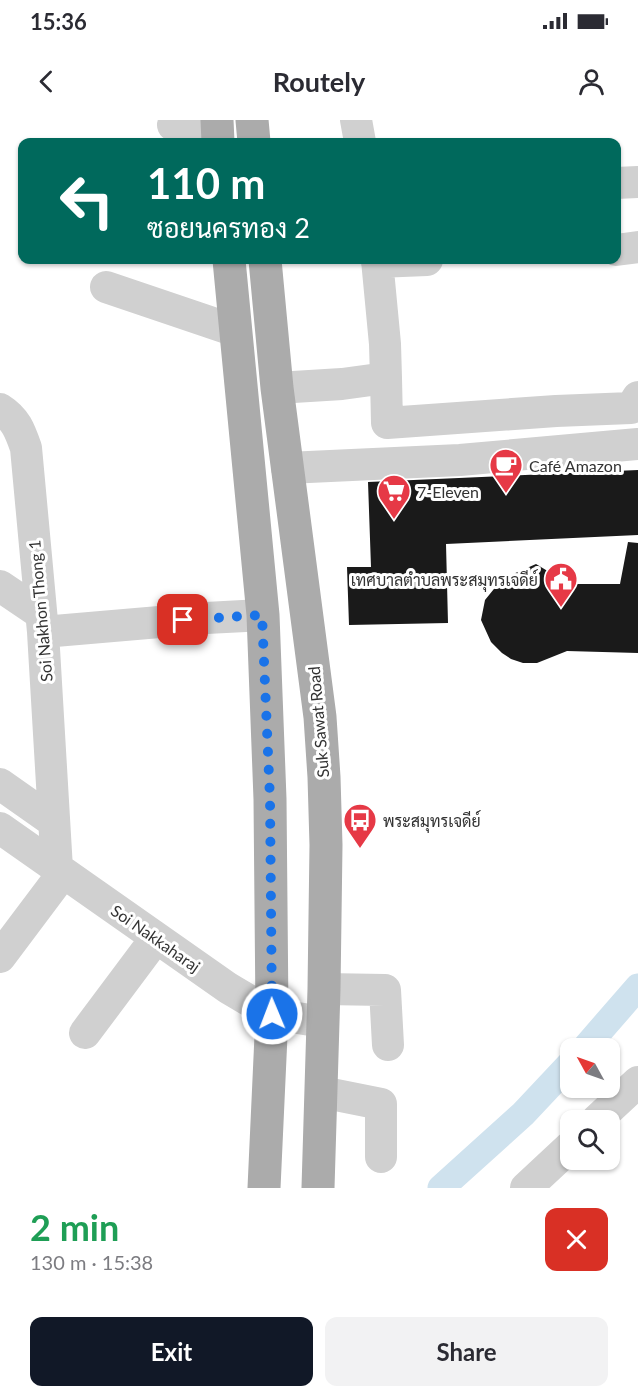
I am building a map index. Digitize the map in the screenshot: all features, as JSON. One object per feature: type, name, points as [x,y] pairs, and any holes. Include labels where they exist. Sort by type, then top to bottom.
[{"type":"main road","points":[[252,120],[254,138]]},
{"type":"main road","points":[[229,264],[262,615],[270,799],[272,1014],[264,1188]]},
{"type":"main road","name":"Suk Sawat Road","points":[[265,264],[277,388],[320,717],[326,845],[318,1188]]},
{"type":"street","points":[[356,120],[359,138]]},
{"type":"street","points":[[173,125],[192,132],[217,133]]},
{"type":"street","points":[[621,183],[638,182]]},
{"type":"street","points":[[621,250],[638,247]]},
{"type":"street","points":[[377,264],[385,344],[387,423],[631,408],[638,397]]},
{"type":"street","points":[[106,286],[236,330]]},
{"type":"street","points":[[277,388],[342,384],[386,378]]},
{"type":"street","name":"Soi Nakhon Thong 1","points":[[0,409],[8,414],[19,428],[26,448],[41,622],[54,822],[60,871]]},
{"type":"street","points":[[287,468],[460,460],[638,444]]},
{"type":"street","points":[[0,586],[41,622],[262,615]]},
{"type":"street","points":[[0,784],[54,822]]},
{"type":"street","name":"Soi Nakkaharaj","points":[[0,828],[228,988],[272,1014],[323,1022]]},
{"type":"street","points":[[0,957],[60,871]]},
{"type":"street","points":[[85,1033],[156,938]]},
{"type":"street","points":[[324,989],[385,990],[388,1045]]},
{"type":"street","points":[[608,1110],[638,1082]]},
{"type":"street","points":[[321,1092],[381,1104],[381,1157]]},
{"type":"street","points":[[526,1188],[560,1156]]},
{"type":"building","points":[[638,470],[638,535],[446,544],[448,623],[349,625],[347,567],[371,567],[368,482]]},
{"type":"building","name":"เทศบาลตำบลพระสมุทรเจดีย์","points":[[628,542],[638,543],[638,653],[567,651],[537,663],[523,663],[511,659],[491,642],[481,620],[485,600],[502,579],[536,564],[569,584],[620,584]]},
{"type":"waterway","points":[[594,1038],[638,987]]},
{"type":"waterway","points":[[441,1188],[523,1114],[560,1075]]},
{"type":"place","name":"Café Amazon","points":[[506,494]]},
{"type":"place","name":"7-Eleven","points":[[394,520]]},
{"type":"place","name":"เทศบาลตำบลพระสมุทรเจดีย์","points":[[561,608]]},
{"type":"place","name":"พระสมุทรเจดีย์","points":[[360,849]]},
{"type":"route","points":[[183,620],[262,615],[270,799],[272,1014]]}]
